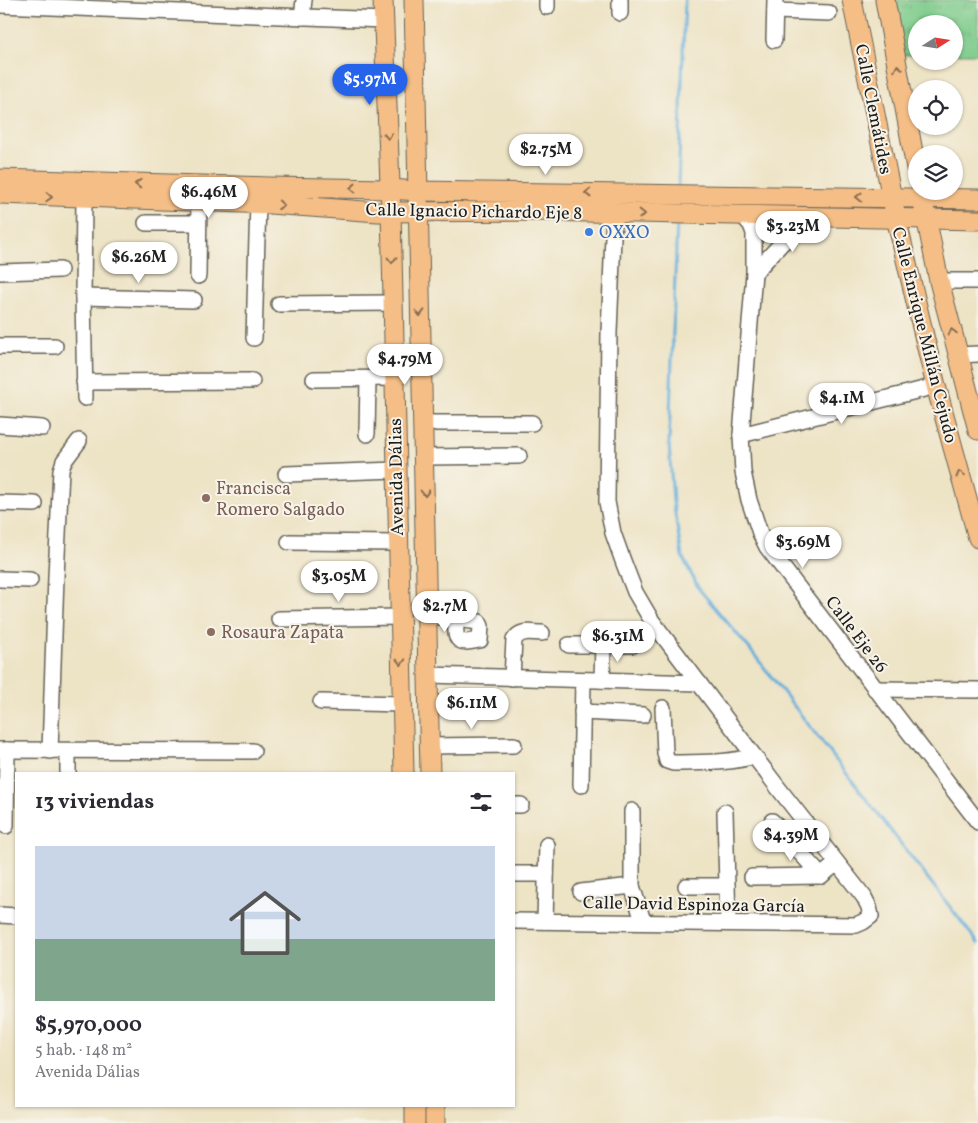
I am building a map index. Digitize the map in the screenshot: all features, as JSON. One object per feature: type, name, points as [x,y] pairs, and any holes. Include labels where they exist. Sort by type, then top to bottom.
[{"type":"main road","name":"Avenida Dálias","points":[[383,0],[391,211],[404,772]]},
{"type":"main road","name":"Avenida Dálias","points":[[414,0],[430,772]]},
{"type":"main road","name":"Calle Clemátides","points":[[852,0],[896,218]]},
{"type":"main road","name":"Calle Clemátides","points":[[885,0],[912,145]]},
{"type":"main road","name":"Calle Ignacio Pichardo Eje 8","points":[[0,179],[270,187],[390,188],[536,202],[614,213],[978,220]]},
{"type":"main road","name":"Calle Ignacio Pichardo Eje 8","points":[[0,194],[258,203],[391,211],[418,211],[536,202],[672,195],[892,198],[908,196]]},
{"type":"main road","name":"Calle Ignacio Pichardo Eje 8","points":[[963,198],[978,199]]},
{"type":"main road","points":[[922,200],[926,218]]},
{"type":"main road","name":"Calle Enrique Millán Cejudo","points":[[896,218],[936,386],[978,538]]},
{"type":"main road","name":"Calle Enrique Millán Cejudo","points":[[926,218],[939,281],[978,430]]},
{"type":"main road","points":[[394,351],[421,352]]},
{"type":"main road","points":[[398,552],[426,560]]},
{"type":"main road","points":[[415,1107],[415,1123]]},
{"type":"main road","points":[[435,1107],[435,1123]]},
{"type":"street","points":[[302,17],[304,0]]},
{"type":"street","points":[[0,5],[18,3],[225,7],[302,17],[384,20]]},
{"type":"street","points":[[774,40],[775,5],[806,6],[829,13]]},
{"type":"street","points":[[84,198],[82,297],[85,398]]},
{"type":"street","points":[[198,201],[198,276]]},
{"type":"street","points":[[254,338],[258,203]]},
{"type":"street","points":[[614,213],[609,332],[607,502],[616,540],[635,592],[652,621],[837,863],[821,876],[752,877]]},
{"type":"street","name":"Calle Eje 26","points":[[742,215],[754,233],[754,273],[741,435],[743,472],[749,500],[760,533],[767,547],[875,689],[971,804],[978,822]]},
{"type":"street","points":[[754,273],[782,243],[816,216]]},
{"type":"street","points":[[146,223],[198,223]]},
{"type":"street","points":[[0,272],[60,270]]},
{"type":"street","points":[[939,281],[978,281]]},
{"type":"street","points":[[82,297],[194,300]]},
{"type":"street","points":[[279,304],[392,302]]},
{"type":"street","points":[[0,346],[55,346]]},
{"type":"street","points":[[958,355],[978,354]]},
{"type":"street","points":[[314,379],[394,378]]},
{"type":"street","points":[[367,434],[368,379]]},
{"type":"street","points":[[84,382],[252,381]]},
{"type":"street","points":[[741,435],[936,386]]},
{"type":"street","points":[[423,423],[532,423]]},
{"type":"street","points":[[0,426],[42,428]]},
{"type":"street","points":[[50,751],[61,470],[64,460],[79,441]]},
{"type":"street","points":[[424,457],[519,456]]},
{"type":"street","points":[[286,474],[396,470]]},
{"type":"street","points":[[0,503],[35,504]]},
{"type":"street","points":[[289,542],[398,552]]},
{"type":"street","points":[[0,579],[30,580]]},
{"type":"street","points":[[427,614],[456,620]]},
{"type":"street","points":[[279,619],[400,617]]},
{"type":"street","points":[[512,678],[514,640],[517,635],[521,632],[542,633]]},
{"type":"street","points":[[569,645],[633,645]]},
{"type":"street","points":[[602,680],[603,645]]},
{"type":"street","points":[[428,675],[699,683]]},
{"type":"street","points":[[581,785],[583,680]]},
{"type":"street","points":[[875,689],[978,690]]},
{"type":"street","points":[[321,702],[402,704]]},
{"type":"street","points":[[663,708],[667,761],[673,763],[724,762],[737,761],[754,756]]},
{"type":"street","points":[[582,712],[643,715]]},
{"type":"street","points":[[430,746],[514,745]]},
{"type":"street","points":[[6,826],[3,750],[253,751]]},
{"type":"street","points":[[68,751],[68,772]]},
{"type":"street","points":[[632,811],[632,886],[643,921]]},
{"type":"street","points":[[725,812],[728,922]]},
{"type":"street","points":[[772,821],[821,876]]},
{"type":"street","points":[[545,921],[547,845]]},
{"type":"street","name":"Calle David Espinoza García","points":[[515,921],[643,921],[856,925],[871,916],[869,907],[864,897],[837,863]]},
{"type":"street","points":[[515,874],[546,874]]},
{"type":"street","points":[[581,892],[632,886]]},
{"type":"street","points":[[686,886],[727,886]]},
{"type":"street","points":[[0,915],[15,916]]},
{"type":"green space","points":[[894,0],[978,0],[978,54],[963,54],[963,15],[908,15],[908,55],[903,55]]},
{"type":"waterway","points":[[678,189],[685,0]]},
{"type":"waterway","points":[[677,220],[669,443],[673,502],[682,556],[699,589],[749,648],[978,943]]},
{"type":"place","name":"OXXO","points":[[589,232]]},
{"type":"place","name":"Francisca Romero Salgado","points":[[206,498]]},
{"type":"place","name":"Rosaura Zapata","points":[[211,632]]}]
